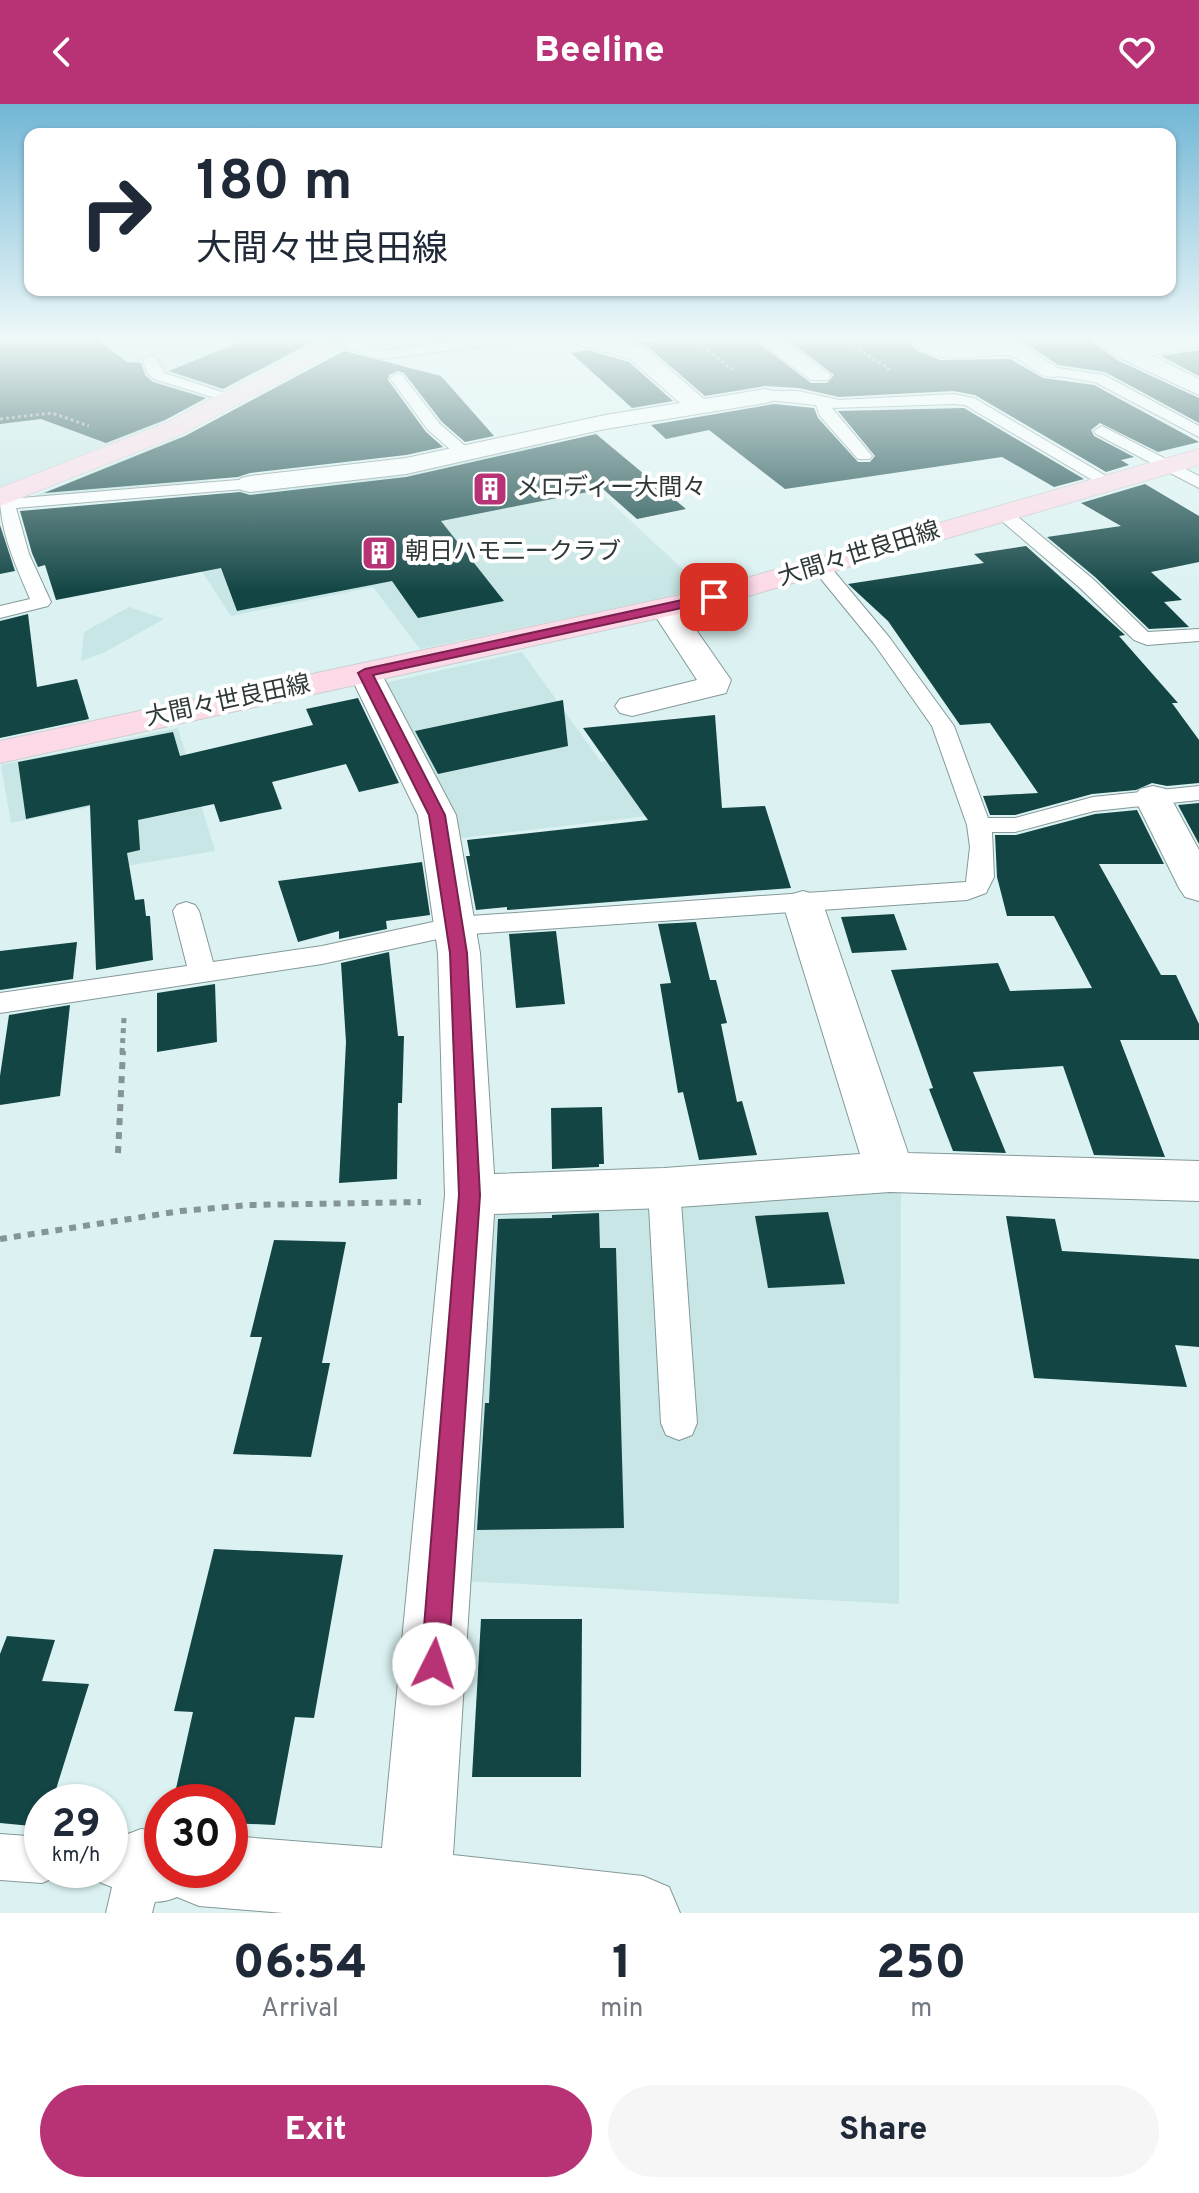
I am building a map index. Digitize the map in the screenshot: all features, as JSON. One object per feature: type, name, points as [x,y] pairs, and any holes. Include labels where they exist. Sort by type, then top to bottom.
[{"type":"main road","points":[[2,501],[112,456],[179,423]]},
{"type":"main road","name":"大間々世良田線","points":[[0,752],[665,608],[821,568],[1199,457]]},
{"type":"street","points":[[250,484],[368,472],[599,423]]},
{"type":"street","points":[[632,706],[714,686],[714,680],[665,608]]},
{"type":"street","points":[[365,673],[437,815],[456,926],[470,1195],[422,1820],[413,1887]]},
{"type":"street","points":[[1153,797],[1199,888]]},
{"type":"street","points":[[803,904],[890,1172]]},
{"type":"street","points":[[470,1195],[664,1188],[890,1172],[1199,1181]]},
{"type":"street","points":[[248,1880],[413,1887],[643,1913]]},
{"type":"lane","points":[[431,423],[464,453]]},
{"type":"lane","points":[[834,423],[864,456]]},
{"type":"lane","points":[[1008,423],[1110,483]]},
{"type":"lane","points":[[1102,431],[1199,483]]},
{"type":"lane","points":[[0,612],[41,602],[2,501],[250,484]]},
{"type":"lane","points":[[1006,512],[1010,519],[1086,583],[1141,636],[1147,639],[1199,635]]},
{"type":"lane","points":[[0,1003],[322,955],[456,926],[967,892],[977,887],[981,877],[982,847],[979,825],[943,726],[882,641],[821,568]]},
{"type":"lane","points":[[979,825],[1015,825],[1093,804],[1199,793]]},
{"type":"lane","points":[[186,911],[203,973]]},
{"type":"lane","points":[[664,1188],[679,1423]]},
{"type":"lane","points":[[0,1857],[24,1859]]},
{"type":"path","points":[[80,423],[90,427]]},
{"type":"path","points":[[118,1153],[126,985]]},
{"type":"path","points":[[0,1239],[195,1210],[249,1205],[444,1203],[470,1195]]},
{"type":"shaded area","points":[[0,423],[160,423],[153,427],[0,487]]},
{"type":"shaded area","points":[[181,436],[210,484],[31,497]]},
{"type":"shaded area","points":[[545,441],[704,589],[420,649],[373,587],[231,616],[193,558],[243,503],[238,490],[412,470]]},
{"type":"shaded area","points":[[129,607],[164,619],[105,652],[81,661],[84,632]]},
{"type":"shaded area","points":[[522,652],[601,762],[684,754],[699,810],[452,839],[385,683]]},
{"type":"shaded area","points":[[178,728],[215,851],[115,868],[104,804],[11,823],[1,765]]},
{"type":"shaded area","points":[[901,1190],[899,1604],[463,1581],[485,1221],[497,1210]]},
{"type":"building","points":[[53,423],[156,423],[106,443]]},
{"type":"building","points":[[209,423],[420,423],[443,447],[406,455],[250,473],[238,477],[44,493],[185,436]]},
{"type":"building","points":[[444,423],[483,423],[494,436],[465,442]]},
{"type":"building","points":[[823,423],[858,462],[870,462],[875,456],[848,423],[990,423],[1084,479],[1054,487],[1002,457],[785,489],[709,430],[666,439],[651,425]]},
{"type":"building","points":[[1023,423],[1099,423],[1091,430],[1094,436],[1134,457],[1121,460],[1129,465],[1106,472]]},
{"type":"building","points":[[1101,423],[1165,423],[1199,442],[1158,452]]},
{"type":"building","points":[[596,434],[686,509],[637,519],[603,489],[441,521],[504,601],[418,618],[392,581],[237,611],[221,568],[56,600],[45,565],[38,567],[32,553],[20,511],[240,492],[250,495],[406,477]]},
{"type":"building","points":[[1145,484],[1199,516],[1199,562],[1151,572],[1182,600],[1164,602],[1189,627],[1149,629],[1095,577],[1047,537],[1121,526],[1081,503]]},
{"type":"building","points":[[0,525],[15,571],[0,574]]},
{"type":"building","points":[[1026,546],[1125,635],[1119,636],[1178,703],[1172,703],[1199,740],[1199,783],[1167,786],[1152,783],[1136,790],[1092,794],[1015,815],[990,815],[983,796],[1038,793],[990,723],[960,725],[888,621],[848,584],[984,563],[974,554]]},
{"type":"building","points":[[28,614],[37,687],[77,679],[89,719],[0,738],[0,621]]},
{"type":"building","points":[[358,698],[399,783],[359,792],[346,764],[272,782],[282,809],[220,822],[214,804],[138,820],[140,850],[127,853],[135,900],[144,899],[146,916],[150,916],[153,960],[96,970],[90,805],[26,819],[18,762],[173,732],[180,756],[313,725],[306,709]]},
{"type":"building","points":[[563,700],[568,746],[438,774],[415,731]]},
{"type":"building","points":[[715,715],[722,808],[765,806],[791,888],[476,910],[466,856],[470,856],[467,840],[648,820],[583,728]]},
{"type":"building","points":[[1199,803],[1199,844],[1178,805]]},
{"type":"building","points":[[1137,810],[1164,864],[1099,864],[1161,975],[1176,975],[1199,1024],[1199,1040],[1120,1040],[1165,1157],[1094,1155],[1063,1066],[973,1072],[1006,1153],[953,1151],[929,1089],[933,1088],[891,970],[998,963],[1010,991],[1092,988],[1054,916],[1007,916],[997,877],[995,835],[1016,835],[1095,814]]},
{"type":"building","points":[[422,862],[430,915],[386,921],[387,929],[339,939],[339,931],[298,942],[278,881]]},
{"type":"building","points":[[894,914],[907,950],[852,953],[841,917]]},
{"type":"building","points":[[696,922],[710,980],[716,980],[727,1023],[721,1024],[737,1102],[742,1101],[757,1155],[699,1160],[683,1092],[678,1093],[660,984],[671,983],[658,924]]},
{"type":"building","points":[[556,931],[565,1004],[516,1008],[509,934]]},
{"type":"building","points":[[77,942],[73,979],[0,990],[0,951]]},
{"type":"building","points":[[389,952],[398,1036],[404,1036],[402,1103],[398,1103],[397,1179],[339,1183],[346,1042],[341,963]]},
{"type":"building","points":[[215,984],[217,1042],[157,1052],[157,993]]},
{"type":"building","points":[[70,1005],[60,1096],[0,1105],[0,1076],[9,1015]]},
{"type":"building","points":[[602,1107],[604,1164],[599,1164],[599,1167],[552,1169],[551,1108]]},
{"type":"building","points":[[828,1212],[845,1284],[768,1288],[755,1216]]},
{"type":"building","points":[[599,1213],[600,1248],[616,1248],[624,1528],[477,1530],[485,1403],[489,1403],[498,1219]]},
{"type":"building","points":[[1006,1216],[1055,1219],[1062,1251],[1199,1259],[1199,1347],[1175,1345],[1187,1387],[1034,1378]]},
{"type":"building","points":[[274,1240],[346,1242],[322,1363],[330,1363],[311,1457],[233,1454],[262,1337],[250,1337]]},
{"type":"building","points":[[214,1549],[343,1555],[314,1718],[295,1717],[275,1825],[248,1824],[248,1784],[177,1784],[193,1712],[174,1711]]},
{"type":"building","points":[[481,1619],[582,1619],[581,1777],[472,1777]]},
{"type":"building","points":[[7,1636],[55,1640],[42,1681],[89,1684],[58,1784],[24,1784],[24,1825],[0,1823],[0,1654]]},
{"type":"place","name":"メロディー大間々","points":[[490,489]]},
{"type":"place","name":"朝日ハモ二ークラブ","points":[[379,553]]},
{"type":"route","points":[[434,1664],[470,1195],[459,953],[437,815],[365,673],[714,597]]}]
